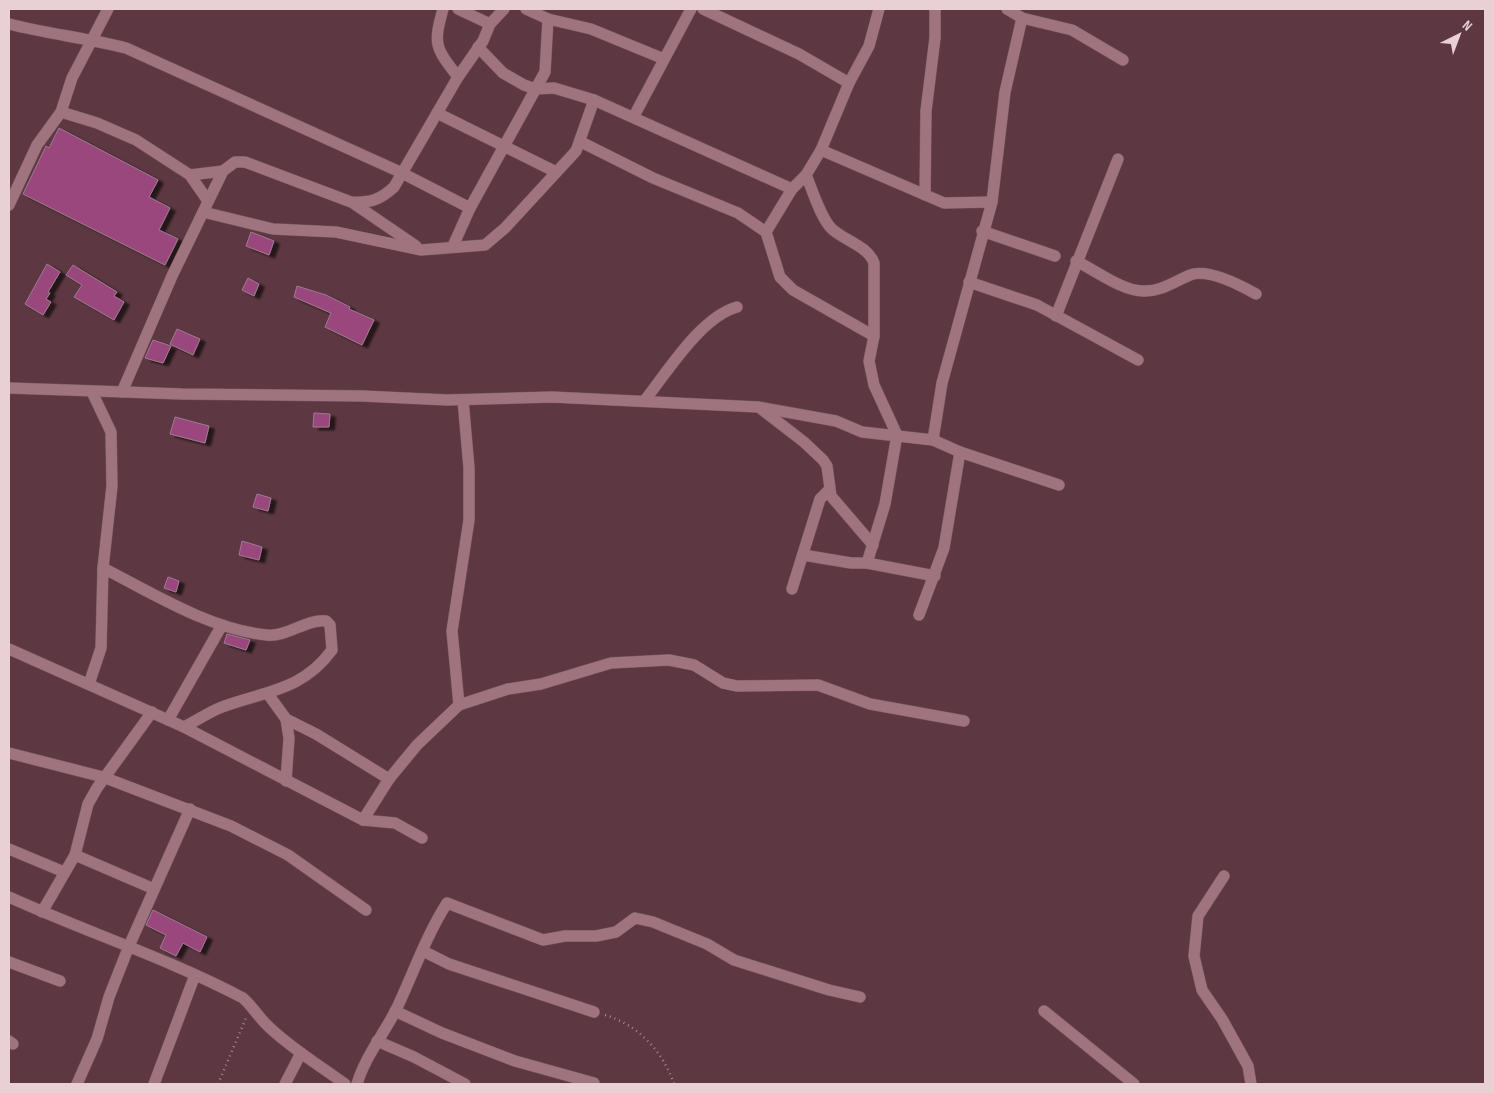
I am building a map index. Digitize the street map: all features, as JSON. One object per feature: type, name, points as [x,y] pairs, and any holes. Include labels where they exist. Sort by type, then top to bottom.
[{"type":"street","points":[[9,205],[38,145],[61,112],[72,78],[108,9]]},
{"type":"street","points":[[443,9],[436,34],[437,46],[458,77]]},
{"type":"street","points":[[458,9],[490,24]]},
{"type":"street","points":[[351,202],[364,203],[384,197],[394,186],[400,172],[478,47],[490,24],[504,9]]},
{"type":"street","points":[[526,9],[548,19],[591,29],[664,59]]},
{"type":"street","points":[[634,116],[691,9]]},
{"type":"street","points":[[703,9],[799,54],[849,83]]},
{"type":"street","points":[[766,232],[792,189],[806,175],[821,150],[849,83],[869,46],[879,9]]},
{"type":"street","points":[[925,195],[926,111],[935,38],[935,9]]},
{"type":"street","points":[[1007,9],[1022,18],[1072,30],[1124,60]]},
{"type":"street","points":[[933,440],[942,383],[982,231],[992,202],[1005,92],[1022,18]]},
{"type":"street","points":[[453,246],[470,208],[544,72],[548,19]]},
{"type":"street","points":[[9,24],[40,32],[91,39],[126,48],[400,172],[470,208]]},
{"type":"street","points":[[478,47],[503,73],[515,81],[536,89],[554,88],[594,100],[634,116],[792,189]]},
{"type":"street","points":[[203,212],[273,229],[336,232],[422,250],[453,246],[477,247],[489,243],[576,151],[581,142],[594,100]]},
{"type":"street","points":[[61,112],[97,123],[136,140],[190,175],[208,201]]},
{"type":"street","points":[[436,113],[556,172]]},
{"type":"street","points":[[581,142],[653,178],[738,213],[766,232],[780,277],[793,290],[874,336]]},
{"type":"street","points":[[821,150],[944,203],[992,202]]},
{"type":"street","points":[[1056,316],[1076,261],[1118,159]]},
{"type":"street","points":[[122,392],[168,285],[208,201],[223,172],[235,162],[245,162],[351,202],[422,250]]},
{"type":"street","points":[[190,175],[223,172]]},
{"type":"street","points":[[806,175],[830,228],[872,256],[876,282],[874,336],[869,361],[874,384],[897,435],[885,504],[867,563]]},
{"type":"street","points":[[982,231],[1055,256]]},
{"type":"street","points":[[1076,261],[1128,289],[1144,291],[1165,288],[1192,274],[1210,275],[1231,281],[1256,294]]},
{"type":"street","points":[[969,282],[1011,295],[1056,316],[1138,360]]},
{"type":"street","points":[[645,400],[709,323],[725,310],[737,307]]},
{"type":"street","points":[[9,388],[92,392],[265,393],[462,400],[552,397],[645,400],[758,407],[836,421],[862,432],[933,440],[960,452],[1060,485]]},
{"type":"street","points":[[89,684],[100,648],[103,568],[112,486],[110,432],[92,392]]},
{"type":"street","points":[[459,705],[452,631],[469,520],[469,468],[462,400]]},
{"type":"street","points":[[758,407],[804,442],[823,460],[827,466],[828,491],[851,522],[873,545]]},
{"type":"street","points":[[919,615],[944,548],[960,452]]},
{"type":"street","points":[[792,589],[820,500],[828,491]]},
{"type":"street","points":[[803,555],[850,563],[867,563],[935,576]]},
{"type":"street","points":[[103,568],[222,625],[268,635],[317,622],[326,621],[330,625],[332,650],[322,664],[298,682],[268,694],[221,708],[184,727]]},
{"type":"street","points":[[168,720],[222,625]]},
{"type":"street","points":[[9,649],[184,727],[363,820],[395,823],[422,838]]},
{"type":"street","points":[[363,820],[389,779],[417,745],[459,705],[508,689],[541,684],[611,664],[670,660],[694,665],[723,683],[730,685],[818,685],[870,704],[936,714],[964,721]]},
{"type":"street","points":[[268,694],[286,719],[289,738],[286,781]]},
{"type":"street","points":[[42,912],[75,855],[88,804],[103,777],[152,712]]},
{"type":"street","points":[[286,719],[316,734],[389,779]]},
{"type":"street","points":[[9,753],[103,777],[231,826],[288,854],[366,910]]},
{"type":"street","points":[[77,1084],[97,1039],[109,997],[129,946],[190,809]]},
{"type":"street","points":[[9,849],[64,872]]},
{"type":"street","points":[[75,855],[154,889]]},
{"type":"street","points":[[1224,876],[1198,916],[1194,956],[1202,990],[1222,1019],[1248,1066],[1251,1084]]},
{"type":"street","points":[[9,897],[129,946],[243,998],[251,1005],[258,1016],[301,1053],[345,1084]]},
{"type":"street","points":[[357,1084],[361,1071],[395,1012],[436,921],[447,903],[543,940],[564,936],[596,936],[616,932],[635,918],[653,922],[707,944],[734,960],[829,990],[860,997]]},
{"type":"street","points":[[423,951],[449,964],[594,1012]]},
{"type":"street","points":[[9,962],[60,981]]},
{"type":"street","points":[[154,1084],[195,975]]},
{"type":"street","points":[[1044,1011],[1134,1084]]},
{"type":"street","points":[[395,1012],[442,1033],[515,1061],[594,1083]]},
{"type":"street","points":[[377,1041],[414,1057],[465,1084]]},
{"type":"street","points":[[285,1084],[301,1053]]},
{"type":"path","points":[[218,1084],[251,1005]]},
{"type":"path","points":[[594,1012],[614,1018],[640,1034],[658,1050],[674,1084]]},
{"type":"building","points":[[59,128],[158,180],[149,197],[170,208],[159,230],[178,239],[165,265],[23,194],[46,146],[49,148]]},
{"type":"building","points":[[251,232],[274,241],[269,255],[246,246]]},
{"type":"building","points":[[47,264],[60,272],[48,292],[50,293],[46,299],[51,302],[43,315],[25,304]]},
{"type":"building","points":[[73,265],[117,292],[114,296],[124,302],[114,320],[74,297],[82,285],[66,275]]},
{"type":"building","points":[[248,278],[259,284],[254,296],[242,290]]},
{"type":"building","points":[[297,286],[326,295],[350,307],[349,309],[374,320],[362,345],[325,327],[331,313],[294,297]]},
{"type":"building","points":[[177,329],[200,339],[193,355],[170,344]]},
{"type":"building","points":[[153,340],[171,346],[163,363],[145,358]]},
{"type":"building","points":[[314,413],[330,414],[329,427],[313,427]]},
{"type":"building","points":[[175,417],[209,426],[205,443],[170,434]]},
{"type":"building","points":[[257,494],[271,498],[268,511],[253,507]]},
{"type":"building","points":[[242,541],[262,547],[259,560],[239,555]]},
{"type":"building","points":[[168,577],[179,581],[176,592],[164,588]]},
{"type":"building","points":[[227,634],[250,640],[246,650],[224,643]]},
{"type":"building","points":[[153,910],[207,937],[200,952],[183,943],[176,956],[160,948],[166,935],[146,925]]}]
